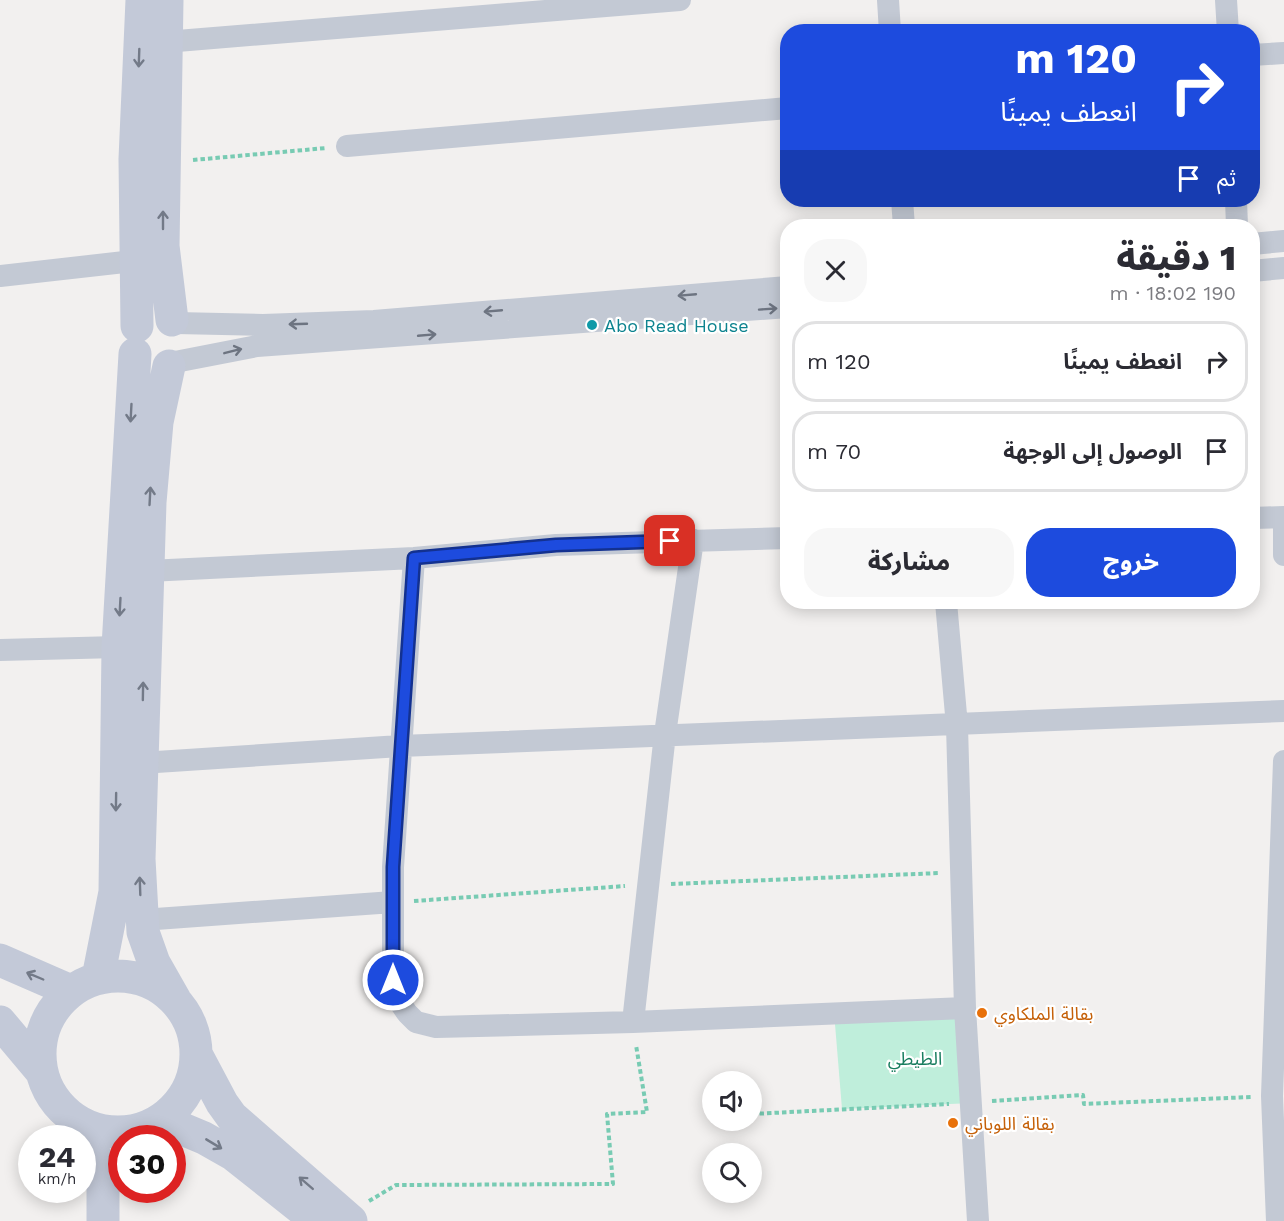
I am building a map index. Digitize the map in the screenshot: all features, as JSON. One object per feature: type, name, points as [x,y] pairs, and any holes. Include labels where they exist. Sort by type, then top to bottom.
[{"type":"street","points":[[142,0],[135,159],[151,259],[174,322],[184,338],[180,355],[172,364],[157,422],[152,461],[141,763],[139,859],[142,920],[147,946],[175,1000],[187,1016],[194,1034],[196,1054],[194,1074],[187,1092],[176,1108],[151,1125]]},
{"type":"street","points":[[84,984],[115,892],[118,647],[136,340],[151,259],[164,162],[166,0]]},
{"type":"street","points":[[165,42],[680,0]]},
{"type":"street","points":[[888,0],[890,24]]},
{"type":"street","points":[[1226,0],[1228,24]]},
{"type":"street","points":[[1260,55],[1284,53]]},
{"type":"street","points":[[347,146],[780,109]]},
{"type":"street","points":[[1260,243],[1284,241]]},
{"type":"street","points":[[0,276],[151,259]]},
{"type":"street","points":[[1260,270],[1284,268]]},
{"type":"street","points":[[136,340],[154,316],[174,322],[263,325],[374,321],[780,288]]},
{"type":"street","points":[[136,340],[149,367],[257,346],[780,308]]},
{"type":"street","points":[[1260,518],[1284,517],[1284,555]]},
{"type":"street","points":[[148,571],[414,558],[556,545],[780,538]]},
{"type":"street","points":[[633,1022],[665,734],[693,540]]},
{"type":"street","points":[[414,558],[400,746],[393,902],[393,980],[397,998],[416,1022],[436,1027],[633,1022],[966,1008]]},
{"type":"street","points":[[947,609],[957,726],[966,1008],[978,1221]]},
{"type":"street","points":[[0,650],[118,647]]},
{"type":"street","points":[[141,763],[400,746],[665,734],[957,726],[1284,711]]},
{"type":"street","points":[[1277,1221],[1284,761]]},
{"type":"street","points":[[142,920],[393,902]]},
{"type":"street","points":[[0,960],[84,984]]},
{"type":"street","points":[[41,1071],[40,1049],[44,1028],[54,1009],[84,984],[119,975],[140,978],[159,987],[175,1000]]},
{"type":"street","points":[[0,1022],[41,1071],[56,1103],[84,1125]]},
{"type":"street","points":[[196,1054],[232,1117],[337,1219]]},
{"type":"street","points":[[161,1120],[204,1138],[337,1219]]},
{"type":"street","points":[[96,1159],[103,1179],[103,1221]]},
{"type":"street","points":[[124,1221],[125,1203]]},
{"type":"path","points":[[164,162],[347,146]]},
{"type":"path","points":[[393,902],[648,885],[961,872]]},
{"type":"path","points":[[337,1219],[396,1185],[613,1184],[607,1114],[647,1112],[633,1022]]},
{"type":"path","points":[[762,1114],[1083,1095],[1084,1104],[1278,1096]]},
{"type":"green space","name":"الطيطي","points":[[965,1008],[972,1103],[842,1109],[834,1012]]},
{"type":"place","name":"Abo Read House","points":[[592,325]]},
{"type":"place","name":"بقالة الملكاوي","points":[[982,1013]]},
{"type":"place","name":"بقالة اللوباني","points":[[953,1123]]},
{"type":"route","points":[[393,980],[393,867],[401,720],[414,558],[556,545],[670,541]]}]
